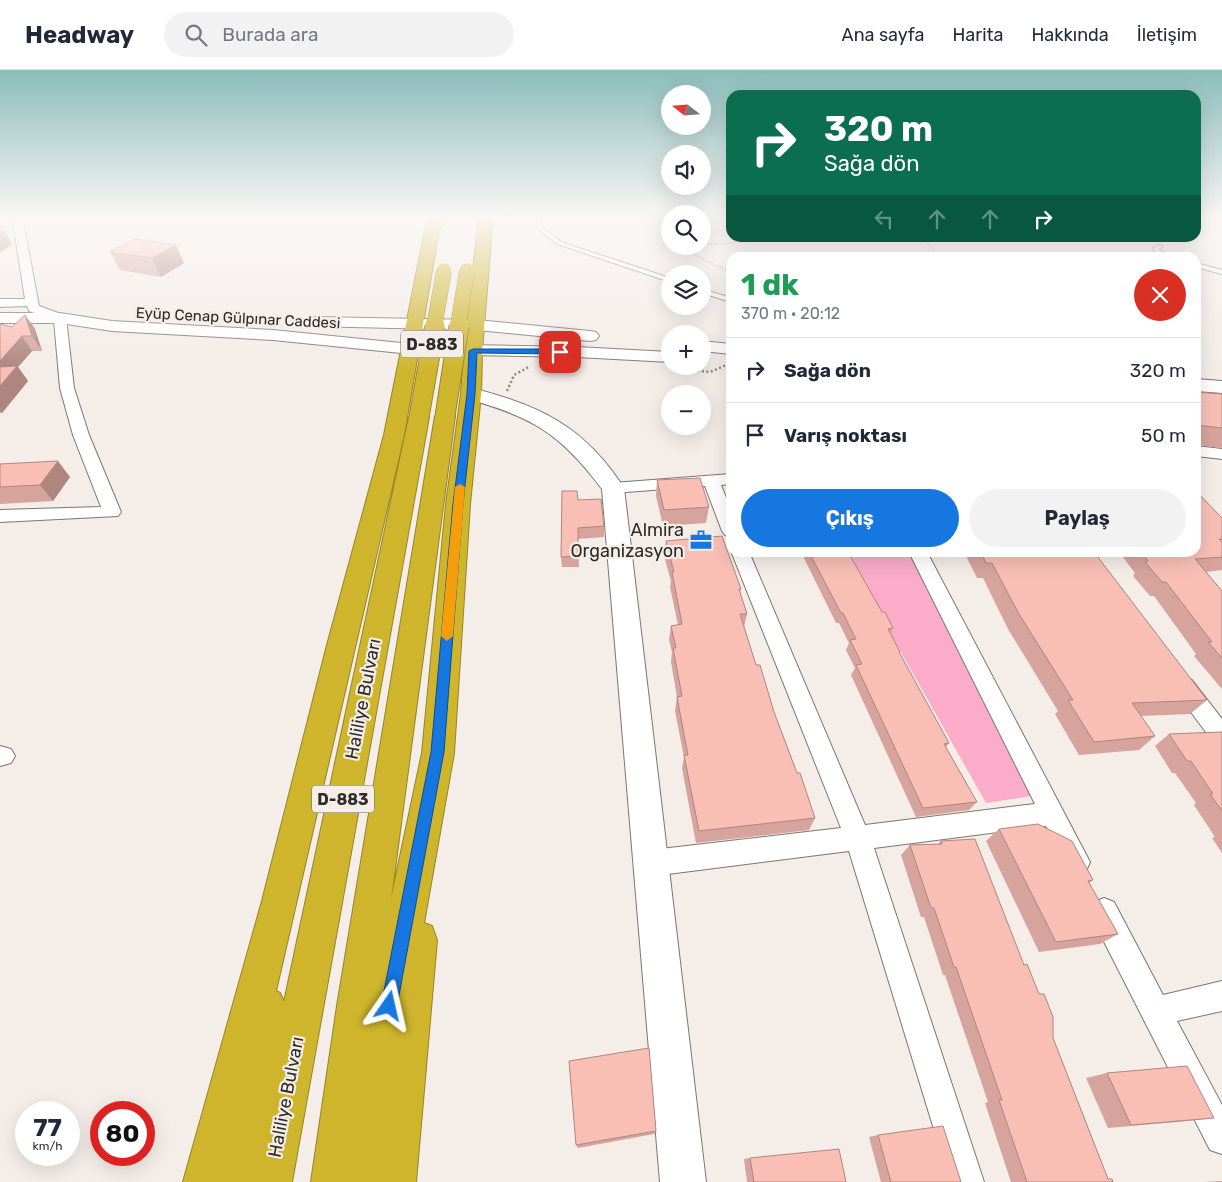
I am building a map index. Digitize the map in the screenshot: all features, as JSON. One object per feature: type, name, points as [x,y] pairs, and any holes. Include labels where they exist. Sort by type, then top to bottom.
[{"type":"highway","points":[[206,1182],[280,902],[341,645],[394,435],[425,268]]},
{"type":"highway","name":"Haliliye Bulvarı","points":[[334,1182],[432,417],[446,268]]},
{"type":"highway","name":"Haliliye Bulvarı","points":[[269,1182],[432,417],[467,268]]},
{"type":"highway","points":[[394,1182],[438,752],[458,504],[471,394],[481,268]]},
{"type":"highway","points":[[355,1182],[438,752]]},
{"type":"highway","points":[[244,1182],[280,902]]},
{"type":"main road","name":"Eyüp Cenap Gülpınar Caddesi","points":[[0,309],[32,305],[265,321],[413,336],[475,338]]},
{"type":"main road","points":[[0,318],[60,318],[112,326],[273,335],[413,336],[661,344]]},
{"type":"main road","points":[[475,338],[661,362]]},
{"type":"main road","points":[[711,347],[726,348]]},
{"type":"main road","points":[[711,361],[726,362]]},
{"type":"main road","points":[[1201,385],[1222,387]]},
{"type":"main road","points":[[471,394],[508,403],[533,413],[561,430],[580,447],[613,488],[683,1182]]},
{"type":"main road","points":[[1201,397],[1222,399]]},
{"type":"street","points":[[26,268],[32,305]]},
{"type":"street","points":[[0,302],[32,305],[60,318],[67,388],[81,435],[112,512],[0,516]]},
{"type":"street","points":[[1201,452],[1222,454]]},
{"type":"street","points":[[613,488],[726,480]]},
{"type":"street","points":[[711,481],[726,518]]},
{"type":"street","points":[[742,557],[858,838],[966,1182]]},
{"type":"street","points":[[921,557],[1052,814],[1222,1138]]},
{"type":"street","points":[[1170,667],[1222,736]]},
{"type":"street","points":[[652,863],[1052,814]]},
{"type":"street","points":[[1156,1011],[1222,996]]},
{"type":"lane","points":[[634,268],[661,277]]},
{"type":"lane","points":[[1207,268],[1222,272]]},
{"type":"lane","points":[[711,294],[726,298]]},
{"type":"path","points":[[508,403],[506,392],[510,377],[520,369],[533,366]]},
{"type":"path","points":[[711,372],[720,371],[726,366]]},
{"type":"shaded area","points":[[847,557],[914,557],[1032,796],[986,803]]},
{"type":"building","points":[[25,315],[32,336],[22,336],[0,361],[0,324],[12,327]]},
{"type":"building","points":[[17,366],[0,386],[0,367]]},
{"type":"building","points":[[1201,392],[1222,394],[1222,428],[1201,426]]},
{"type":"building","points":[[58,461],[40,485],[0,487],[0,464]]},
{"type":"building","points":[[700,478],[709,507],[664,510],[657,480]]},
{"type":"building","points":[[562,491],[577,491],[578,500],[601,499],[604,526],[578,528],[578,556],[561,557]]},
{"type":"building","points":[[1201,496],[1222,518],[1222,539],[1219,539],[1222,542],[1222,557],[1195,559],[1222,591],[1222,658],[1208,642],[1212,642],[1166,582],[1162,582],[1145,562],[1148,561],[1145,557],[1201,557]]},
{"type":"building","points":[[722,536],[726,547],[726,557],[730,557],[741,589],[739,589],[747,614],[740,614],[756,665],[760,665],[774,712],[797,773],[800,773],[815,818],[699,831],[684,755],[688,755],[677,697],[682,696],[673,648],[676,648],[671,626],[682,624],[672,572],[674,572],[666,541]]},
{"type":"building","points":[[812,557],[851,557],[882,612],[885,612],[893,628],[888,629],[899,652],[949,743],[944,744],[977,802],[923,808],[856,665],[862,664],[850,640],[856,639],[843,613],[841,613]]},
{"type":"building","points":[[983,557],[1098,557],[1207,700],[1132,703],[1155,736],[1094,742],[1068,700],[1073,700],[1019,614],[992,563],[986,563]]},
{"type":"building","points":[[1222,732],[1222,811],[1191,761],[1187,761],[1169,734]]},
{"type":"building","points":[[1038,824],[1072,841],[1093,880],[1088,881],[1118,934],[1056,942],[999,829]]},
{"type":"building","points":[[975,839],[1024,965],[1027,964],[1039,994],[1044,994],[1053,1017],[1053,1038],[1108,1179],[1112,1179],[1113,1182],[1027,1182],[999,1100],[1002,1100],[956,967],[954,967],[934,908],[931,908],[910,845],[942,844],[941,841]]},
{"type":"building","points":[[649,1048],[656,1131],[576,1145],[569,1061]]},
{"type":"building","points":[[1187,1066],[1214,1118],[1131,1125],[1107,1073]]},
{"type":"building","points":[[943,1126],[961,1182],[891,1182],[878,1135]]},
{"type":"building","points":[[839,1149],[846,1182],[754,1182],[750,1158]]},
{"type":"slow traffic","points":[[447,636],[460,487]]},
{"type":"place","name":"Almira Organizasyon","points":[[701,540]]},
{"type":"route","points":[[389,1006],[438,752],[458,504],[471,394],[473,351],[560,352]]}]
